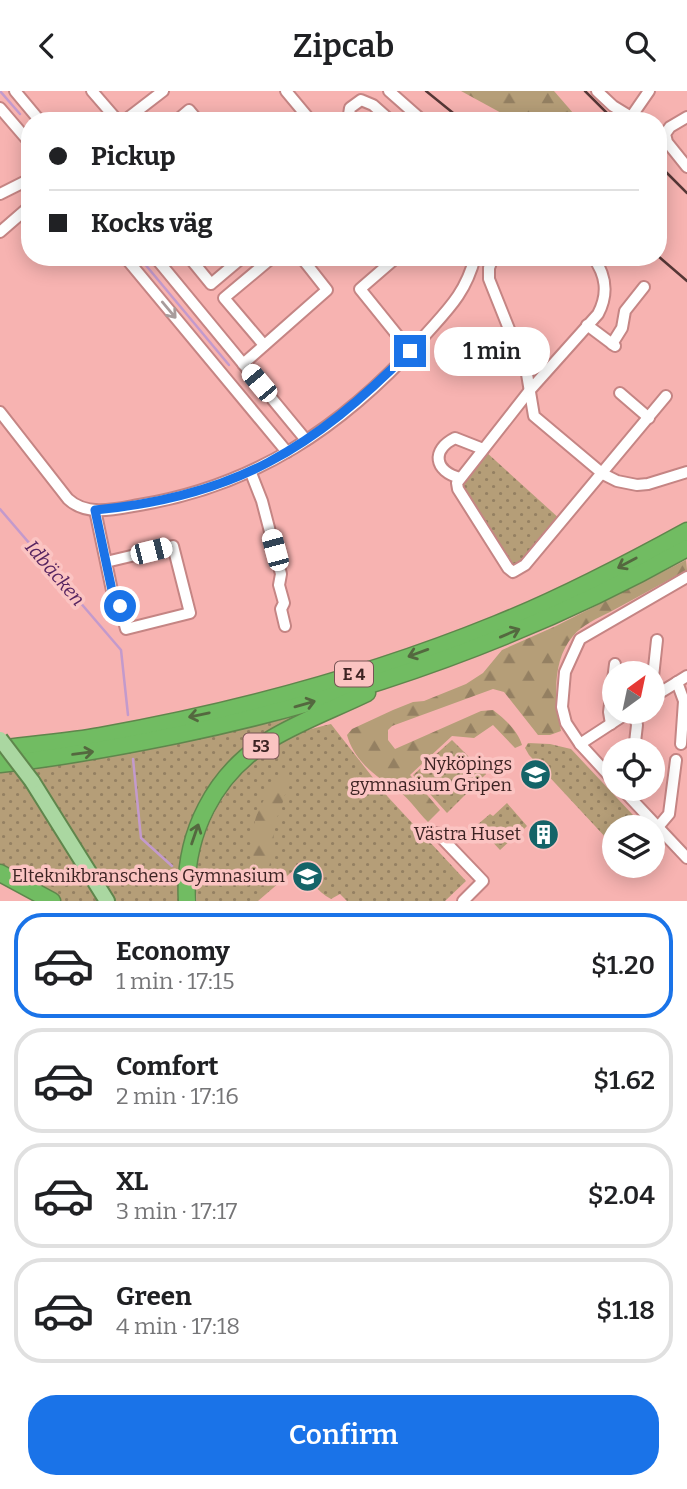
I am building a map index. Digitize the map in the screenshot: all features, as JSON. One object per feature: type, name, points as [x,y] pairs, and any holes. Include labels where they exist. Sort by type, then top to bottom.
[{"type":"highway","name":"E 4","points":[[0,749],[98,736],[242,707],[350,676],[509,619],[602,577],[687,531]]},
{"type":"highway","name":"E 4","points":[[0,764],[99,751],[247,720],[320,700],[423,666],[549,616],[687,548]]},
{"type":"highway","name":"53","points":[[187,901],[188,857],[194,834],[213,794],[231,770],[269,740],[423,666]]},
{"type":"highway","points":[[0,873],[52,901]]},
{"type":"main road","points":[[0,739],[32,781],[108,901]]},
{"type":"street","points":[[15,91],[32,112]]},
{"type":"street","points":[[92,91],[110,112]]},
{"type":"street","points":[[286,91],[304,112]]},
{"type":"street","points":[[388,91],[412,112]]},
{"type":"street","points":[[597,91],[623,112]]},
{"type":"street","points":[[634,112],[649,91]]},
{"type":"street","points":[[138,112],[155,94]]},
{"type":"street","points":[[349,112],[350,108],[361,100],[373,104],[381,112]]},
{"type":"street","points":[[0,108],[21,132]]},
{"type":"street","points":[[667,131],[687,117]]},
{"type":"street","points":[[667,142],[687,167]]},
{"type":"street","points":[[0,194],[21,184]]},
{"type":"street","points":[[0,232],[21,214]]},
{"type":"street","points":[[132,266],[287,452]]},
{"type":"street","points":[[162,266],[306,440]]},
{"type":"street","points":[[196,266],[211,284],[232,266]]},
{"type":"street","points":[[262,266],[224,298],[264,345]]},
{"type":"street","points":[[243,364],[327,290],[308,266]]},
{"type":"street","points":[[387,266],[360,289],[410,351]]},
{"type":"street","points":[[0,412],[68,499],[81,508],[95,510],[137,505],[188,495],[251,473],[306,440],[362,397],[410,351],[457,299],[469,279],[473,266]]},
{"type":"street","points":[[490,266],[489,279],[527,374],[534,415],[603,474],[617,481],[648,484],[687,472]]},
{"type":"street","points":[[599,266],[606,288],[598,314],[530,390],[457,484],[508,568],[513,572],[525,565],[666,396]]},
{"type":"street","points":[[587,325],[614,345],[622,328],[626,309],[644,287]]},
{"type":"street","points":[[604,300],[626,309]]},
{"type":"street","points":[[620,393],[649,418]]},
{"type":"street","points":[[460,478],[442,469],[438,460],[441,450],[455,438],[483,449]]},
{"type":"street","points":[[251,473],[262,501],[281,574],[279,585],[284,603],[281,609],[285,626]]},
{"type":"street","points":[[95,510],[114,600],[120,606],[126,629],[190,613],[173,545],[106,562]]},
{"type":"street","points":[[602,768],[580,744],[566,723],[562,707],[565,672],[580,639],[687,577]]},
{"type":"street","points":[[655,661],[657,640]]},
{"type":"street","points":[[665,690],[682,679],[684,701],[681,744]]},
{"type":"street","points":[[580,744],[609,725]]},
{"type":"street","points":[[665,819],[669,814],[676,760]]},
{"type":"street","points":[[633,801],[647,815]]},
{"type":"street","points":[[437,833],[483,880],[463,901]]},
{"type":"street","points":[[665,833],[684,849]]},
{"type":"green space","points":[[461,91],[554,91],[572,112],[500,112]]},
{"type":"green space","points":[[485,451],[561,520],[531,556],[511,570],[461,489],[462,478]]},
{"type":"green space","points":[[686,560],[687,570],[590,622],[573,636],[561,657],[556,682],[561,731],[538,735],[504,692],[493,689],[392,726],[388,730],[388,740],[395,749],[481,711],[493,710],[520,740],[522,745],[515,748],[493,725],[474,738],[452,736],[410,775],[440,810],[428,822],[402,794],[371,771],[354,751],[347,735],[352,729],[413,702],[424,701],[466,684],[483,673],[502,650],[556,626]]},
{"type":"green space","points":[[320,710],[211,792],[183,901],[116,901],[31,767],[176,743]]},
{"type":"green space","points":[[331,724],[388,797],[466,881],[445,901],[347,901],[340,894],[331,899],[326,896],[295,869],[258,901],[197,901],[199,854],[206,832],[228,790],[261,756],[280,742],[298,733]]},
{"type":"green space","points":[[452,740],[486,774],[447,813],[413,775]]},
{"type":"green space","points":[[528,743],[571,749],[602,782],[602,801],[620,801],[633,815],[602,815],[602,834],[525,748]]},
{"type":"green space","points":[[16,771],[99,901],[58,901],[0,868],[0,773]]},
{"type":"green space","points":[[284,773],[286,792],[276,822],[269,867],[259,873],[256,871],[253,851],[254,823],[276,780]]},
{"type":"green space","points":[[507,803],[527,826],[524,829],[520,825],[510,835],[513,838],[500,850],[477,825],[490,814],[493,816]]},
{"type":"waterway","points":[[0,91],[20,114]]},
{"type":"waterway","points":[[146,266],[229,365]]},
{"type":"waterway","name":"Idbäcken","points":[[0,509],[121,650],[128,715]]},
{"type":"waterway","name":"Idbäcken","points":[[133,759],[141,838],[172,866]]},
{"type":"railway","points":[[426,91],[452,112]]},
{"type":"railway","points":[[585,91],[606,112]]},
{"type":"railway","points":[[667,173],[687,193]]},
{"type":"railway","points":[[667,264],[687,281]]},
{"type":"place","name":"Nyköpings gymnasium Gripen","points":[[535,774]]},
{"type":"place","name":"Västra Huset","points":[[544,834]]},
{"type":"place","name":"Elteknikbranschens Gymnasium","points":[[308,876]]},
{"type":"route","points":[[120,606],[114,600],[95,510],[188,495],[251,473],[337,418],[410,351]]}]
